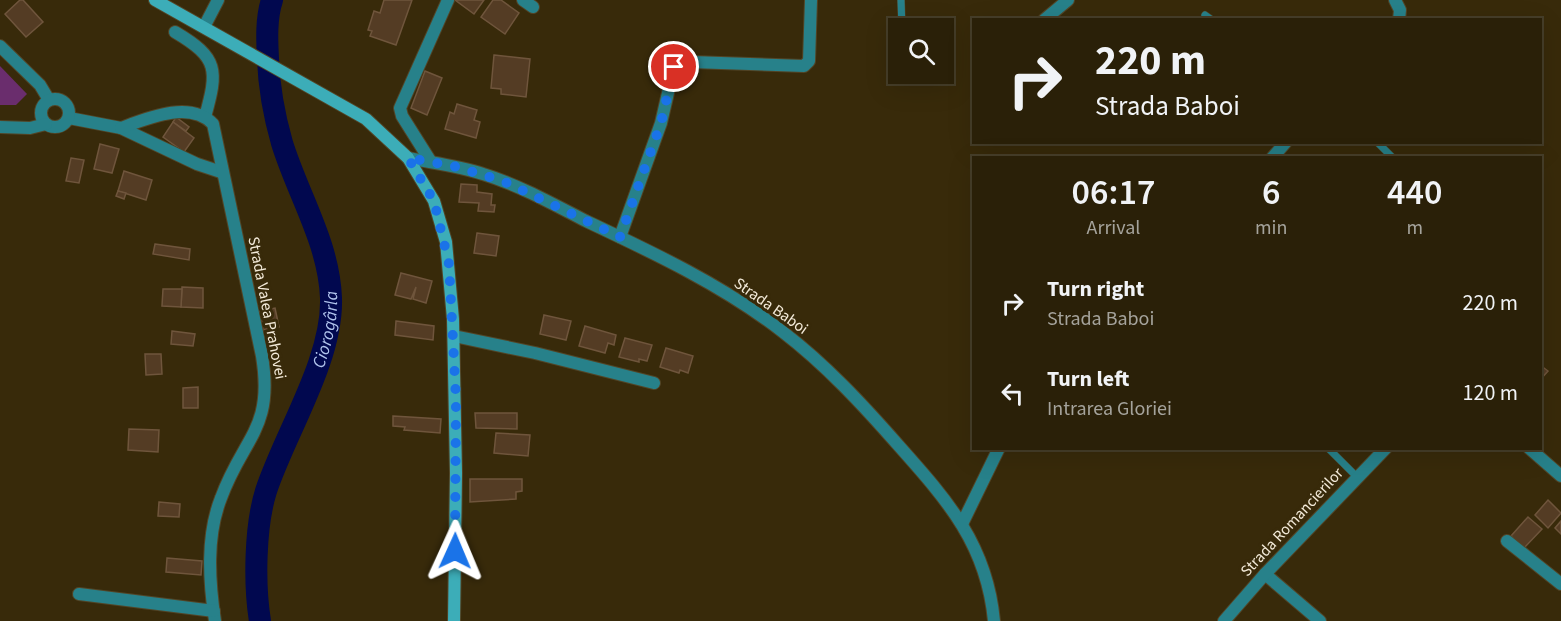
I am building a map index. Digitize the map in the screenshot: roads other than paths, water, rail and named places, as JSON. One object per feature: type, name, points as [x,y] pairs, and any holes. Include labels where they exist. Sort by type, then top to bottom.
[{"type":"main road","points":[[155,0],[349,108],[381,131],[408,158],[434,201],[449,264],[454,336],[456,473],[453,621]]},
{"type":"street","points":[[207,29],[218,0]]},
{"type":"street","points":[[431,162],[402,116],[400,108],[448,0]]},
{"type":"street","points":[[620,237],[661,123],[674,67],[680,63],[692,62],[804,66],[809,61],[811,0]]},
{"type":"street","points":[[1046,18],[1068,0]]},
{"type":"street","points":[[1395,0],[1400,10],[1399,18]]},
{"type":"street","points":[[122,128],[163,115],[183,112],[205,117],[213,86],[214,70],[209,57],[198,46],[175,32]]},
{"type":"street","points":[[0,46],[40,85],[49,100]]},
{"type":"street","points":[[0,127],[30,128],[46,124],[62,126],[69,118],[68,107],[64,102],[49,100]]},
{"type":"street","points":[[46,124],[41,114],[49,100]]},
{"type":"street","name":"Strada Valea Prahovei","points":[[205,117],[213,124],[266,384],[262,418],[221,498],[215,520],[211,548],[214,616]]},
{"type":"street","points":[[69,118],[122,128],[197,164],[221,172]]},
{"type":"street","name":"Strada Baboi","points":[[408,158],[503,181],[620,237],[726,293],[782,331],[814,357],[876,419],[962,524],[986,572],[994,621]]},
{"type":"street","points":[[454,336],[535,352],[654,383]]},
{"type":"street","points":[[962,524],[998,450]]},
{"type":"street","name":"Strada Romancierilor","points":[[1224,621],[1264,574],[1384,450]]},
{"type":"street","points":[[1531,450],[1561,476]]},
{"type":"street","points":[[1507,541],[1561,584]]},
{"type":"street","points":[[1264,574],[1320,621]]},
{"type":"street","points":[[79,594],[214,616]]},
{"type":"lane","points":[[901,0],[902,18]]},
{"type":"lane","points":[[1379,144],[1391,156]]},
{"type":"lane","points":[[1330,450],[1357,477]]},
{"type":"waterway","name":"Ciorogârla","points":[[260,621],[257,555],[262,505],[274,469],[316,371],[330,322],[331,298],[329,278],[319,238],[282,143],[274,112],[267,44],[272,0]]}]
